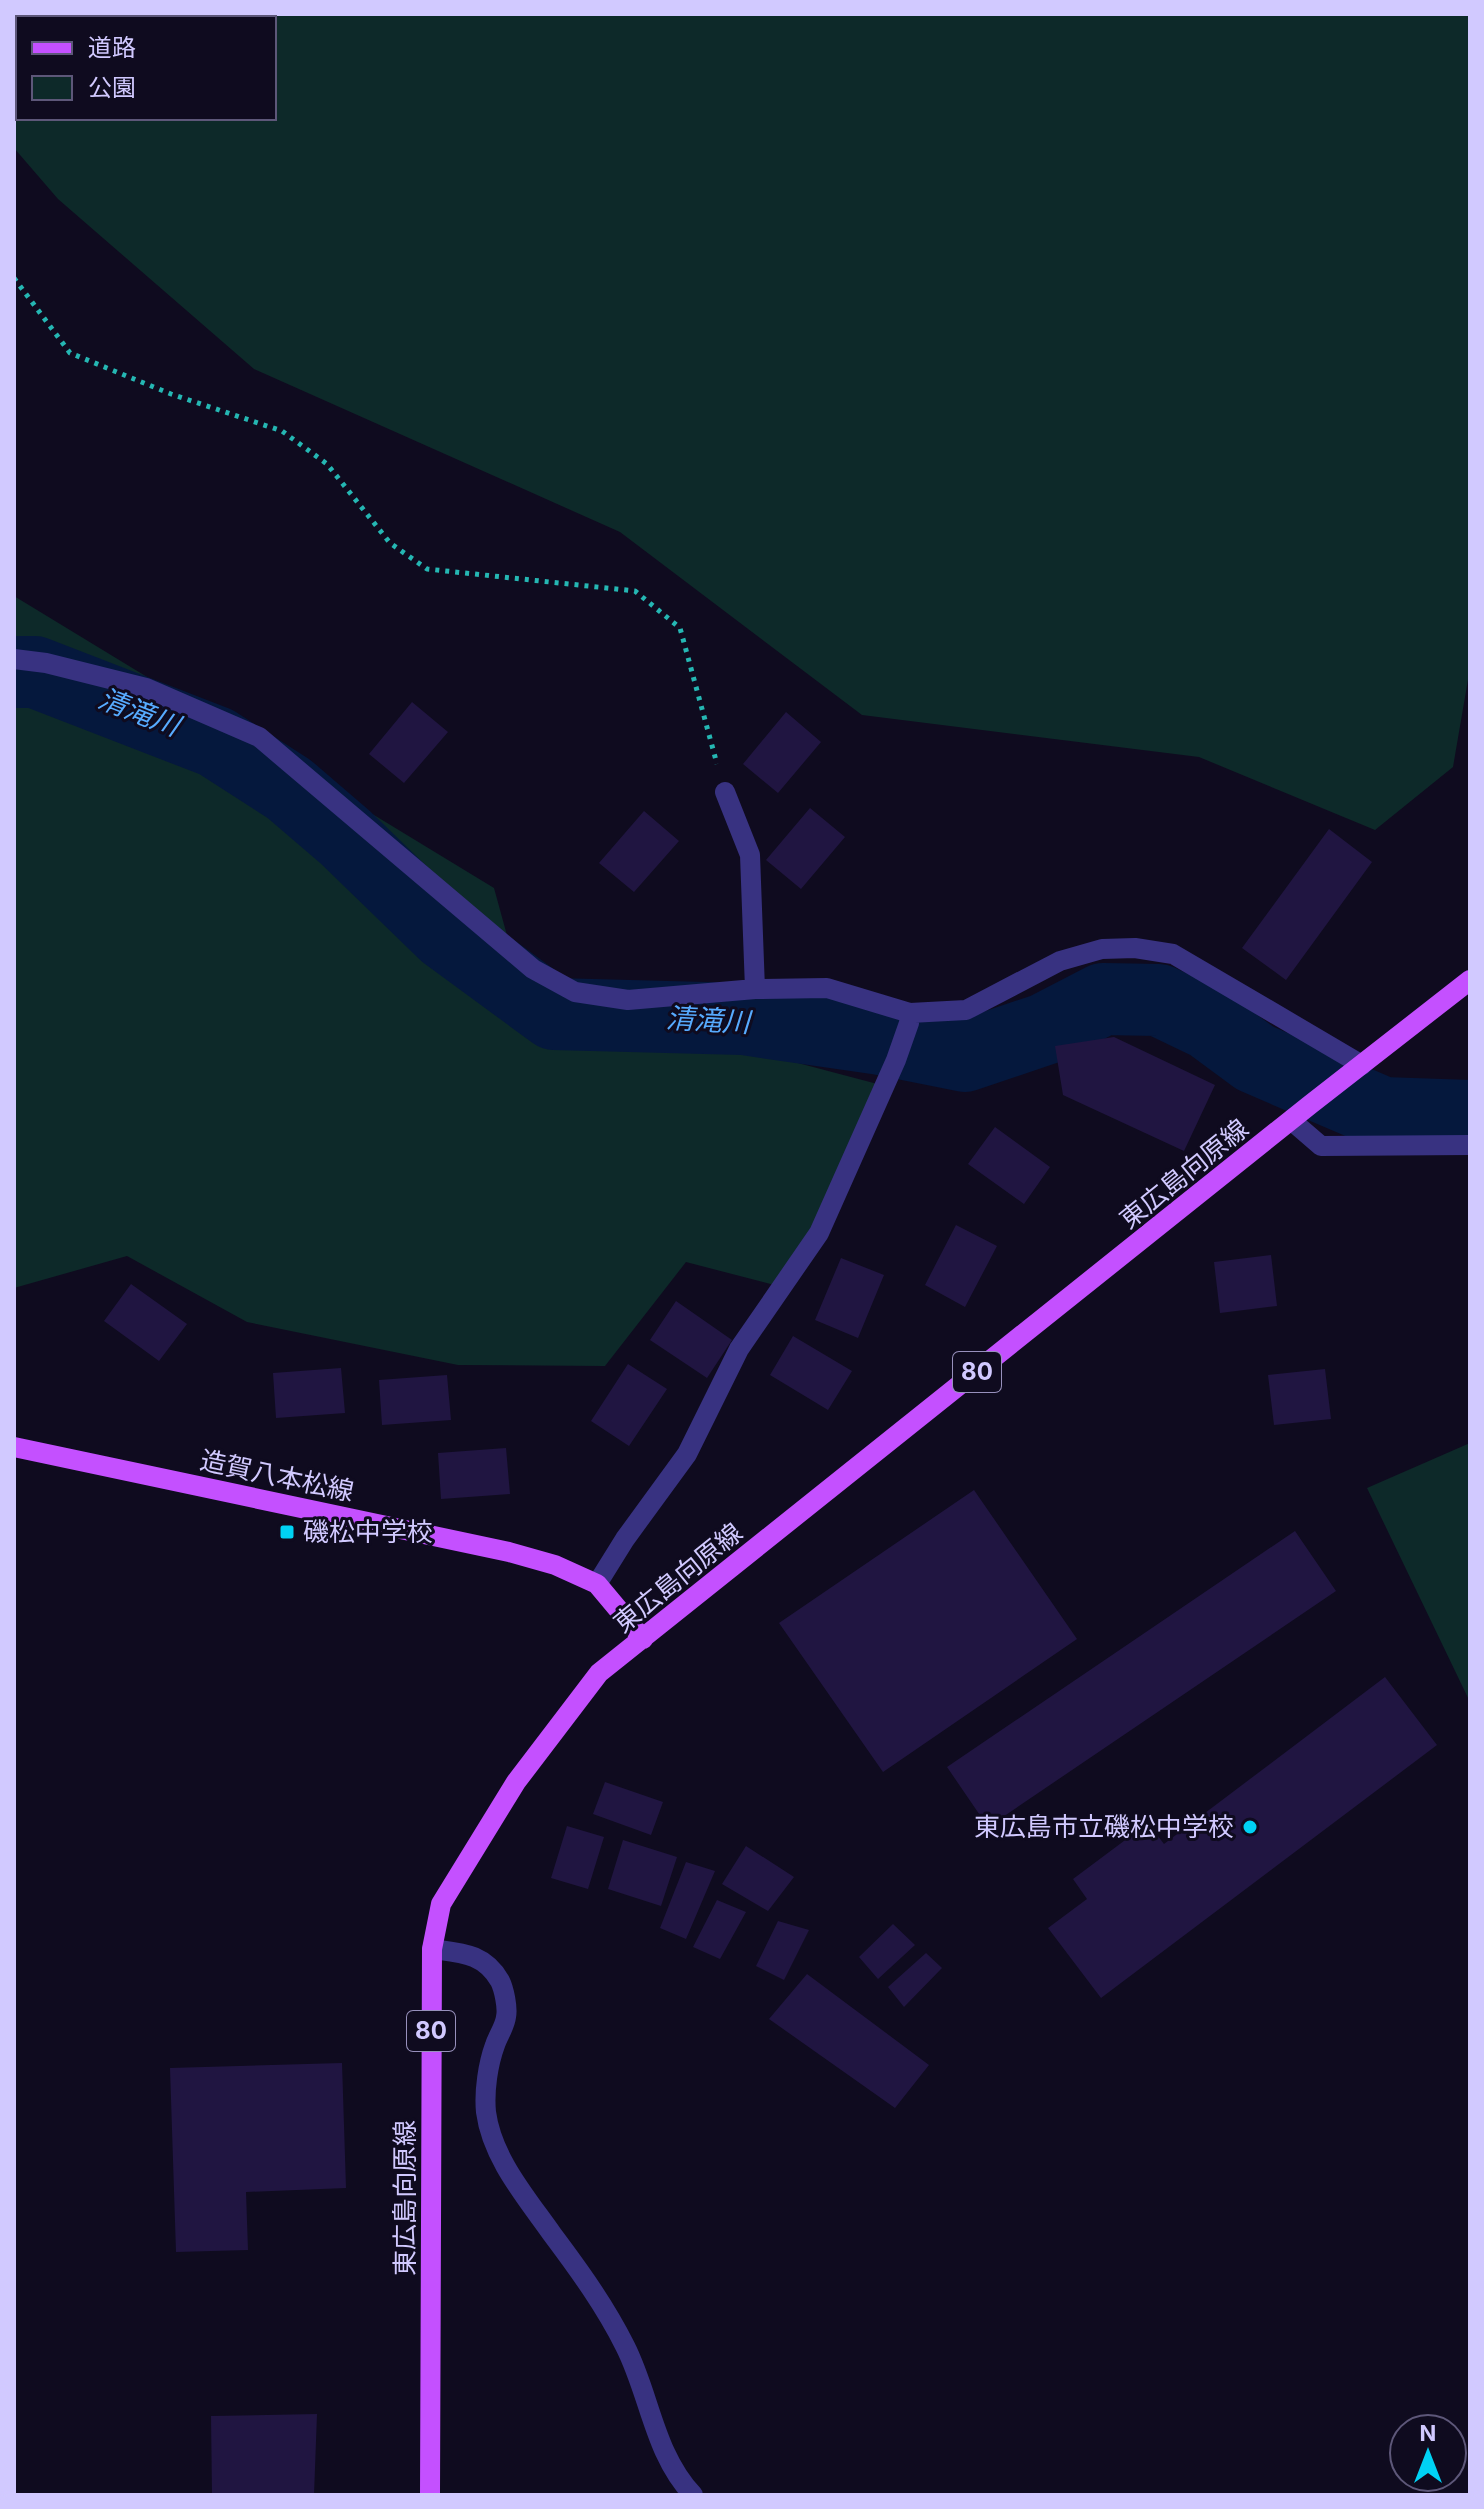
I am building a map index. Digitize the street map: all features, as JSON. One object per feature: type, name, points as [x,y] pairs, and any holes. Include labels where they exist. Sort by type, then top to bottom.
[{"type":"main road","name":"東広島向原線","points":[[430,2495],[432,1949],[441,1904],[516,1782],[599,1673],[1311,1104],[1468,984]]},
{"type":"main road","name":"造賀八本松線","points":[[14,1447],[509,1552],[555,1565],[597,1584],[643,1639]]},
{"type":"street","points":[[14,659],[46,663],[146,688],[259,737],[533,969],[575,992],[628,1000],[755,989],[827,988],[910,1018],[966,1010],[1060,961],[1102,949],[1135,948],[1173,954],[1362,1065]]},
{"type":"street","points":[[725,792],[750,855],[755,989]]},
{"type":"street","points":[[597,1584],[625,1539],[687,1454],[739,1349],[819,1233],[896,1060],[910,1018]]},
{"type":"street","points":[[1292,1121],[1321,1146],[1470,1145]]},
{"type":"street","points":[[432,1949],[462,1953],[485,1961],[502,1984],[506,2017],[494,2047],[488,2075],[486,2110],[494,2144],[515,2181],[593,2291],[626,2348],[666,2459],[693,2495]]},
{"type":"path","points":[[14,278],[70,353],[171,394],[282,431],[327,464],[390,543],[427,569],[635,591],[680,628],[725,792]]},
{"type":"green space","points":[[14,14],[1470,14],[1470,668],[1453,767],[1375,830],[1199,757],[862,715],[620,532],[254,369],[58,199],[14,148]]},
{"type":"green space","points":[[14,596],[494,888],[522,990],[885,1086],[782,1287],[686,1262],[605,1366],[458,1365],[247,1322],[127,1256],[14,1288]]},
{"type":"green space","points":[[1470,1443],[1470,1702],[1367,1488]]},
{"type":"building","points":[[412,702],[448,732],[404,783],[369,754]]},
{"type":"building","points":[[786,712],[821,742],[778,793],[743,764]]},
{"type":"building","points":[[810,808],[845,837],[801,889],[766,860]]},
{"type":"building","points":[[644,811],[679,841],[634,892],[599,863]]},
{"type":"building","points":[[1329,829],[1372,862],[1286,980],[1242,948]]},
{"type":"building","points":[[1114,1037],[1215,1085],[1184,1151],[1063,1095],[1055,1046]]},
{"type":"building","points":[[995,1127],[1050,1167],[1024,1204],[968,1164]]},
{"type":"building","points":[[956,1225],[997,1246],[965,1307],[925,1285]]},
{"type":"building","points":[[1271,1255],[1277,1306],[1220,1313],[1214,1262]]},
{"type":"building","points":[[841,1258],[884,1275],[858,1338],[815,1320]]},
{"type":"building","points":[[131,1284],[187,1324],[159,1361],[104,1321]]},
{"type":"building","points":[[676,1301],[732,1340],[707,1378],[650,1340]]},
{"type":"building","points":[[793,1336],[852,1371],[828,1410],[770,1375]]},
{"type":"building","points":[[628,1364],[667,1389],[629,1446],[591,1421]]},
{"type":"building","points":[[341,1368],[345,1413],[276,1418],[273,1373]]},
{"type":"building","points":[[1325,1369],[1331,1419],[1274,1425],[1268,1375]]},
{"type":"building","points":[[447,1375],[451,1420],[382,1425],[379,1380]]},
{"type":"building","points":[[506,1448],[510,1494],[441,1499],[438,1453]]},
{"type":"building","points":[[974,1490],[1077,1639],[883,1772],[779,1623]]},
{"type":"building","points":[[1295,1531],[1336,1591],[988,1827],[947,1767]]},
{"type":"building","points":[[1385,1677],[1437,1745],[1101,1998],[1048,1928],[1087,1899],[1073,1879],[1148,1823],[1164,1844]]},
{"type":"building","points":[[605,1782],[663,1802],[651,1835],[593,1814]]},
{"type":"building","points":[[567,1826],[604,1837],[588,1889],[551,1878]]},
{"type":"building","points":[[623,1840],[677,1857],[661,1906],[608,1889]]},
{"type":"building","points":[[746,1846],[794,1877],[768,1911],[722,1884]]},
{"type":"building","points":[[686,1862],[715,1871],[686,1939],[660,1928]]},
{"type":"building","points":[[717,1900],[746,1912],[720,1959],[693,1947]]},
{"type":"building","points":[[778,1921],[809,1930],[784,1980],[756,1966]]},
{"type":"building","points":[[893,1924],[915,1945],[878,1979],[859,1957]]},
{"type":"building","points":[[926,1953],[942,1968],[904,2007],[888,1987]]},
{"type":"building","points":[[807,1974],[929,2065],[895,2108],[769,2019]]},
{"type":"building","points":[[342,2063],[346,2188],[246,2192],[248,2250],[176,2252],[170,2068]]},
{"type":"building","points":[[317,2414],[314,2495],[212,2495],[211,2416]]},
{"type":"waterway","name":"清滝川","points":[[14,672],[35,672],[216,742],[289,789],[345,837],[445,934],[554,1014],[743,1019],[880,1039],[965,1056],[1045,1029],[1103,999],[1159,1000],[1209,1024],[1255,1058],[1383,1113],[1470,1116]]},
{"type":"place","name":"磯松中学校","points":[[287,1532]]},
{"type":"place","name":"東広島市立磯松中学校","points":[[1250,1827]]}]
